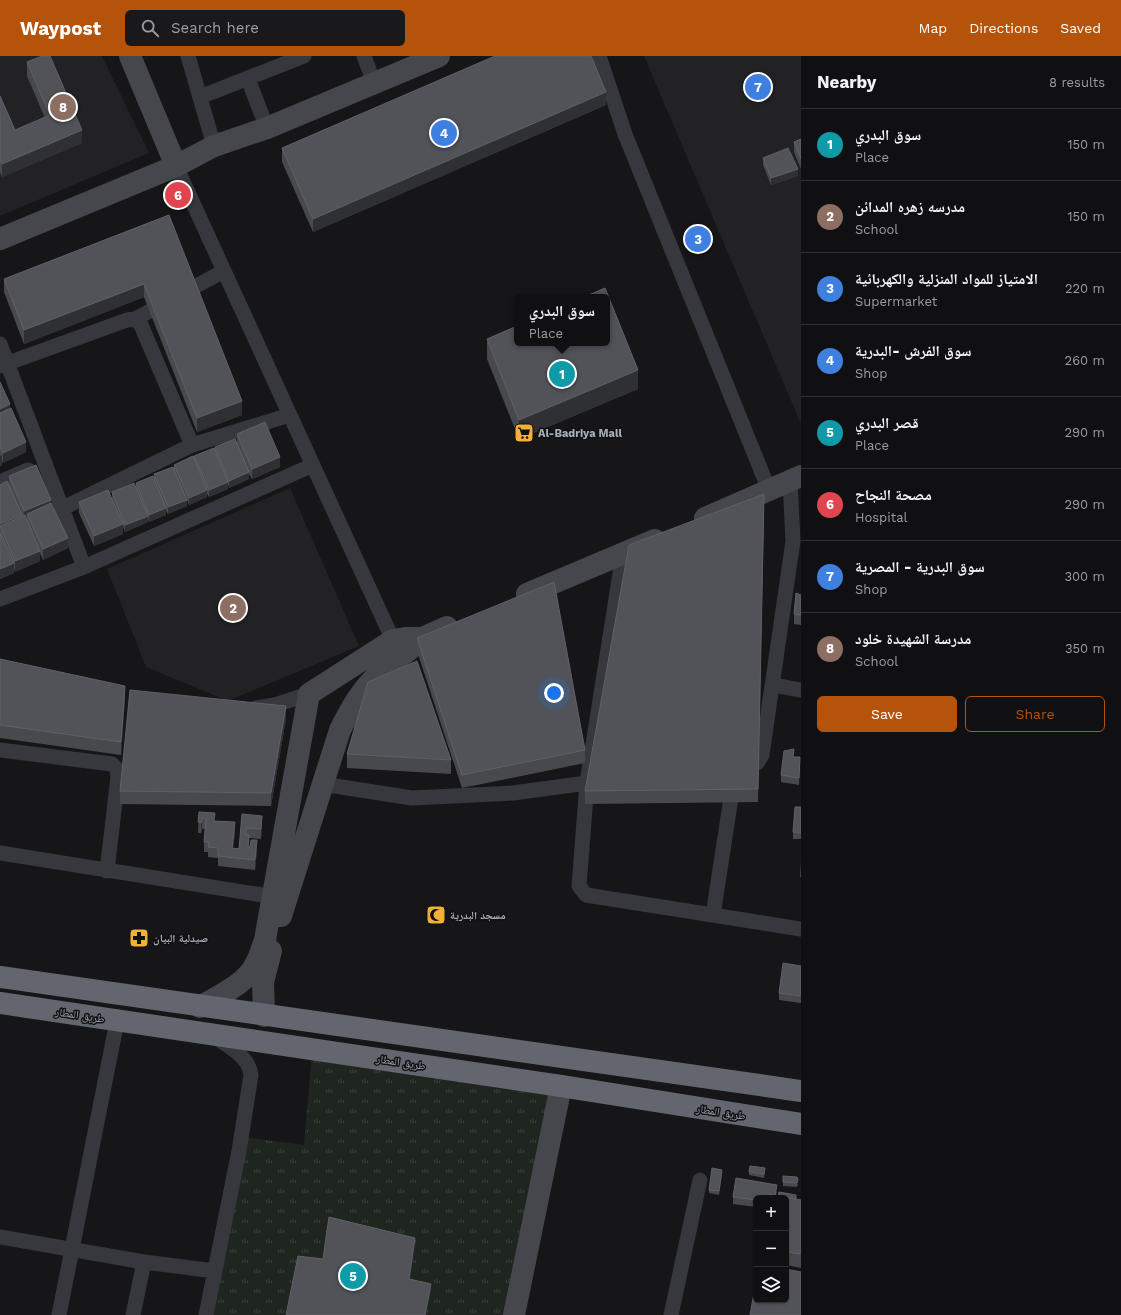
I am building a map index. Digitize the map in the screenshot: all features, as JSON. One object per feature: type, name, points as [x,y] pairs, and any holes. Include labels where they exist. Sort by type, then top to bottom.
[{"type":"highway","points":[[0,977],[200,1007],[801,1091]]},
{"type":"highway","name":"طريق المطار","points":[[0,1003],[561,1086],[801,1124]]},
{"type":"main road","points":[[130,56],[176,166]]},
{"type":"main road","points":[[0,239],[176,166],[214,146],[267,128],[439,56]]},
{"type":"main road","points":[[508,602],[623,554],[795,478]]},
{"type":"main road","points":[[264,1016],[263,982],[279,897],[308,694],[397,649],[411,650],[422,638],[465,620]]},
{"type":"main road","points":[[200,1007],[238,984],[248,975],[256,964],[279,897],[322,784],[340,730],[351,709],[369,683],[380,672],[397,649]]},
{"type":"main road","points":[[517,1314],[561,1086]]},
{"type":"street","points":[[188,56],[214,146]]},
{"type":"street","points":[[200,97],[304,56]]},
{"type":"street","points":[[364,56],[374,83]]},
{"type":"street","points":[[599,56],[625,134],[769,490]]},
{"type":"street","points":[[248,79],[267,128]]},
{"type":"street","points":[[176,166],[397,649]]},
{"type":"street","points":[[3,365],[127,320],[135,319],[224,271]]},
{"type":"street","points":[[135,319],[141,325],[192,445]]},
{"type":"street","points":[[0,344],[3,365],[44,463],[84,567]]},
{"type":"street","points":[[61,509],[192,445],[290,416]]},
{"type":"street","points":[[0,482],[44,463]]},
{"type":"street","points":[[0,599],[84,567],[313,465]]},
{"type":"street","points":[[713,915],[735,772],[737,767],[757,764],[761,760],[793,541],[795,478]]},
{"type":"street","points":[[623,554],[587,783],[578,876],[579,886],[586,895],[801,928]]},
{"type":"street","points":[[773,685],[801,690]]},
{"type":"street","points":[[239,709],[275,705],[308,694]]},
{"type":"street","points":[[0,750],[112,764],[117,769],[118,777],[107,871]]},
{"type":"street","points":[[322,784],[412,798],[513,793],[587,783]]},
{"type":"street","points":[[0,853],[279,897]]},
{"type":"street","points":[[59,1315],[117,1020]]},
{"type":"street","points":[[206,1315],[239,1151],[251,1075],[250,1066],[243,1057],[212,1034]]},
{"type":"street","points":[[671,1315],[700,1180]]},
{"type":"street","points":[[1,1241],[72,1249],[144,1262],[215,1271]]},
{"type":"street","points":[[133,1315],[144,1262]]},
{"type":"shaded area","points":[[0,56],[102,56],[149,153],[0,216]]},
{"type":"shaded area","points":[[644,56],[801,56],[801,424]]},
{"type":"shaded area","points":[[290,488],[359,646],[228,701],[146,667],[107,569]]},
{"type":"green space","points":[[312,1052],[557,1089],[509,1315],[208,1315],[242,1137],[304,1145]]},
{"type":"building","points":[[42,56],[50,56],[82,130],[2,164],[0,159],[0,96],[15,130],[50,115],[27,62]]},
{"type":"building","points":[[495,56],[591,56],[606,92],[313,219],[282,148]]},
{"type":"building","points":[[801,139],[801,159],[794,142]]},
{"type":"building","points":[[788,148],[798,169],[771,178],[763,158]]},
{"type":"building","points":[[169,215],[242,401],[197,418],[144,284],[24,330],[4,279]]},
{"type":"building","points":[[605,288],[607,294],[591,294]]},
{"type":"building","points":[[610,300],[638,370],[519,420],[487,339],[514,327],[514,346],[610,346]]},
{"type":"building","points":[[0,382],[10,404],[0,409]]},
{"type":"building","points":[[11,408],[26,442],[3,453],[0,447],[0,413]]},
{"type":"building","points":[[265,422],[280,457],[252,469],[237,434]]},
{"type":"building","points":[[235,439],[249,472],[229,481],[215,447]]},
{"type":"building","points":[[214,448],[228,482],[209,490],[194,456]]},
{"type":"building","points":[[193,456],[207,490],[189,498],[174,465]]},
{"type":"building","points":[[36,465],[51,500],[24,511],[9,476]]},
{"type":"building","points":[[173,467],[187,500],[168,507],[154,474]]},
{"type":"building","points":[[153,476],[166,508],[149,515],[136,483]]},
{"type":"building","points":[[7,481],[22,515],[0,524],[0,485]]},
{"type":"building","points":[[134,483],[148,516],[125,525],[112,492]]},
{"type":"building","points":[[108,490],[123,524],[94,536],[79,502]]},
{"type":"building","points":[[764,494],[758,789],[585,791],[629,545]]},
{"type":"building","points":[[51,503],[68,538],[43,549],[27,514]]},
{"type":"building","points":[[25,515],[40,551],[15,561],[0,526]]},
{"type":"building","points":[[0,532],[14,563],[0,569]]},
{"type":"building","points":[[554,582],[585,750],[462,775],[417,638]]},
{"type":"building","points":[[796,593],[801,595],[801,615],[794,614]]},
{"type":"building","points":[[0,659],[125,686],[121,742],[0,725]]},
{"type":"building","points":[[417,661],[451,760],[347,754],[368,682]]},
{"type":"building","points":[[130,690],[286,706],[271,793],[120,791]]},
{"type":"building","points":[[794,749],[793,757],[800,757],[799,778],[781,775],[784,751]]},
{"type":"building","points":[[795,807],[801,807],[801,833],[793,832]]},
{"type":"building","points":[[199,812],[215,813],[214,821],[235,822],[232,848],[239,849],[242,814],[262,816],[261,829],[246,828],[246,834],[249,835],[248,847],[250,847],[251,840],[257,840],[255,860],[218,856],[218,848],[208,847],[209,842],[204,842],[206,819],[202,818],[201,823],[198,822]]},
{"type":"building","points":[[783,963],[801,966],[801,996],[779,993]]},
{"type":"building","points":[[750,1166],[765,1168],[764,1174],[749,1172]]},
{"type":"building","points":[[712,1168],[722,1170],[719,1191],[709,1190]]},
{"type":"building","points":[[783,1176],[797,1177],[797,1183],[783,1182]]},
{"type":"building","points":[[736,1178],[777,1185],[775,1195],[753,1195],[753,1200],[733,1197]]},
{"type":"building","points":[[779,1192],[796,1195],[796,1199],[789,1198],[789,1195],[778,1195]]},
{"type":"building","points":[[789,1198],[801,1200],[801,1254],[789,1252]]},
{"type":"building","points":[[329,1217],[415,1238],[409,1279],[431,1284],[425,1315],[286,1315],[298,1256],[323,1259]]},
{"type":"building","points":[[789,1270],[801,1272],[801,1315],[750,1315],[753,1298],[753,1303],[789,1303]]},
{"type":"place","name":"سوق البدرية - المصرية","points":[[758,87]]},
{"type":"place","name":"مدرسة الشهيدة خلود","points":[[63,107]]},
{"type":"place","name":"سوق الفرش -البدرية","points":[[444,133]]},
{"type":"place","name":"مصحة النجاح","points":[[178,195]]},
{"type":"place","name":"الامتياز للمواد المنزلية والكهربائية","points":[[698,239]]},
{"type":"place","name":"سوق البدري","points":[[562,374]]},
{"type":"place","name":"Al-Badriya Mall","points":[[524,433]]},
{"type":"place","name":"مدرسه زهره المدائن","points":[[233,608]]},
{"type":"place","name":"مسجد البدرية","points":[[436,915]]},
{"type":"place","name":"صيدلية البيان","points":[[139,938]]},
{"type":"place","name":"قصر البدري","points":[[353,1276]]}]
